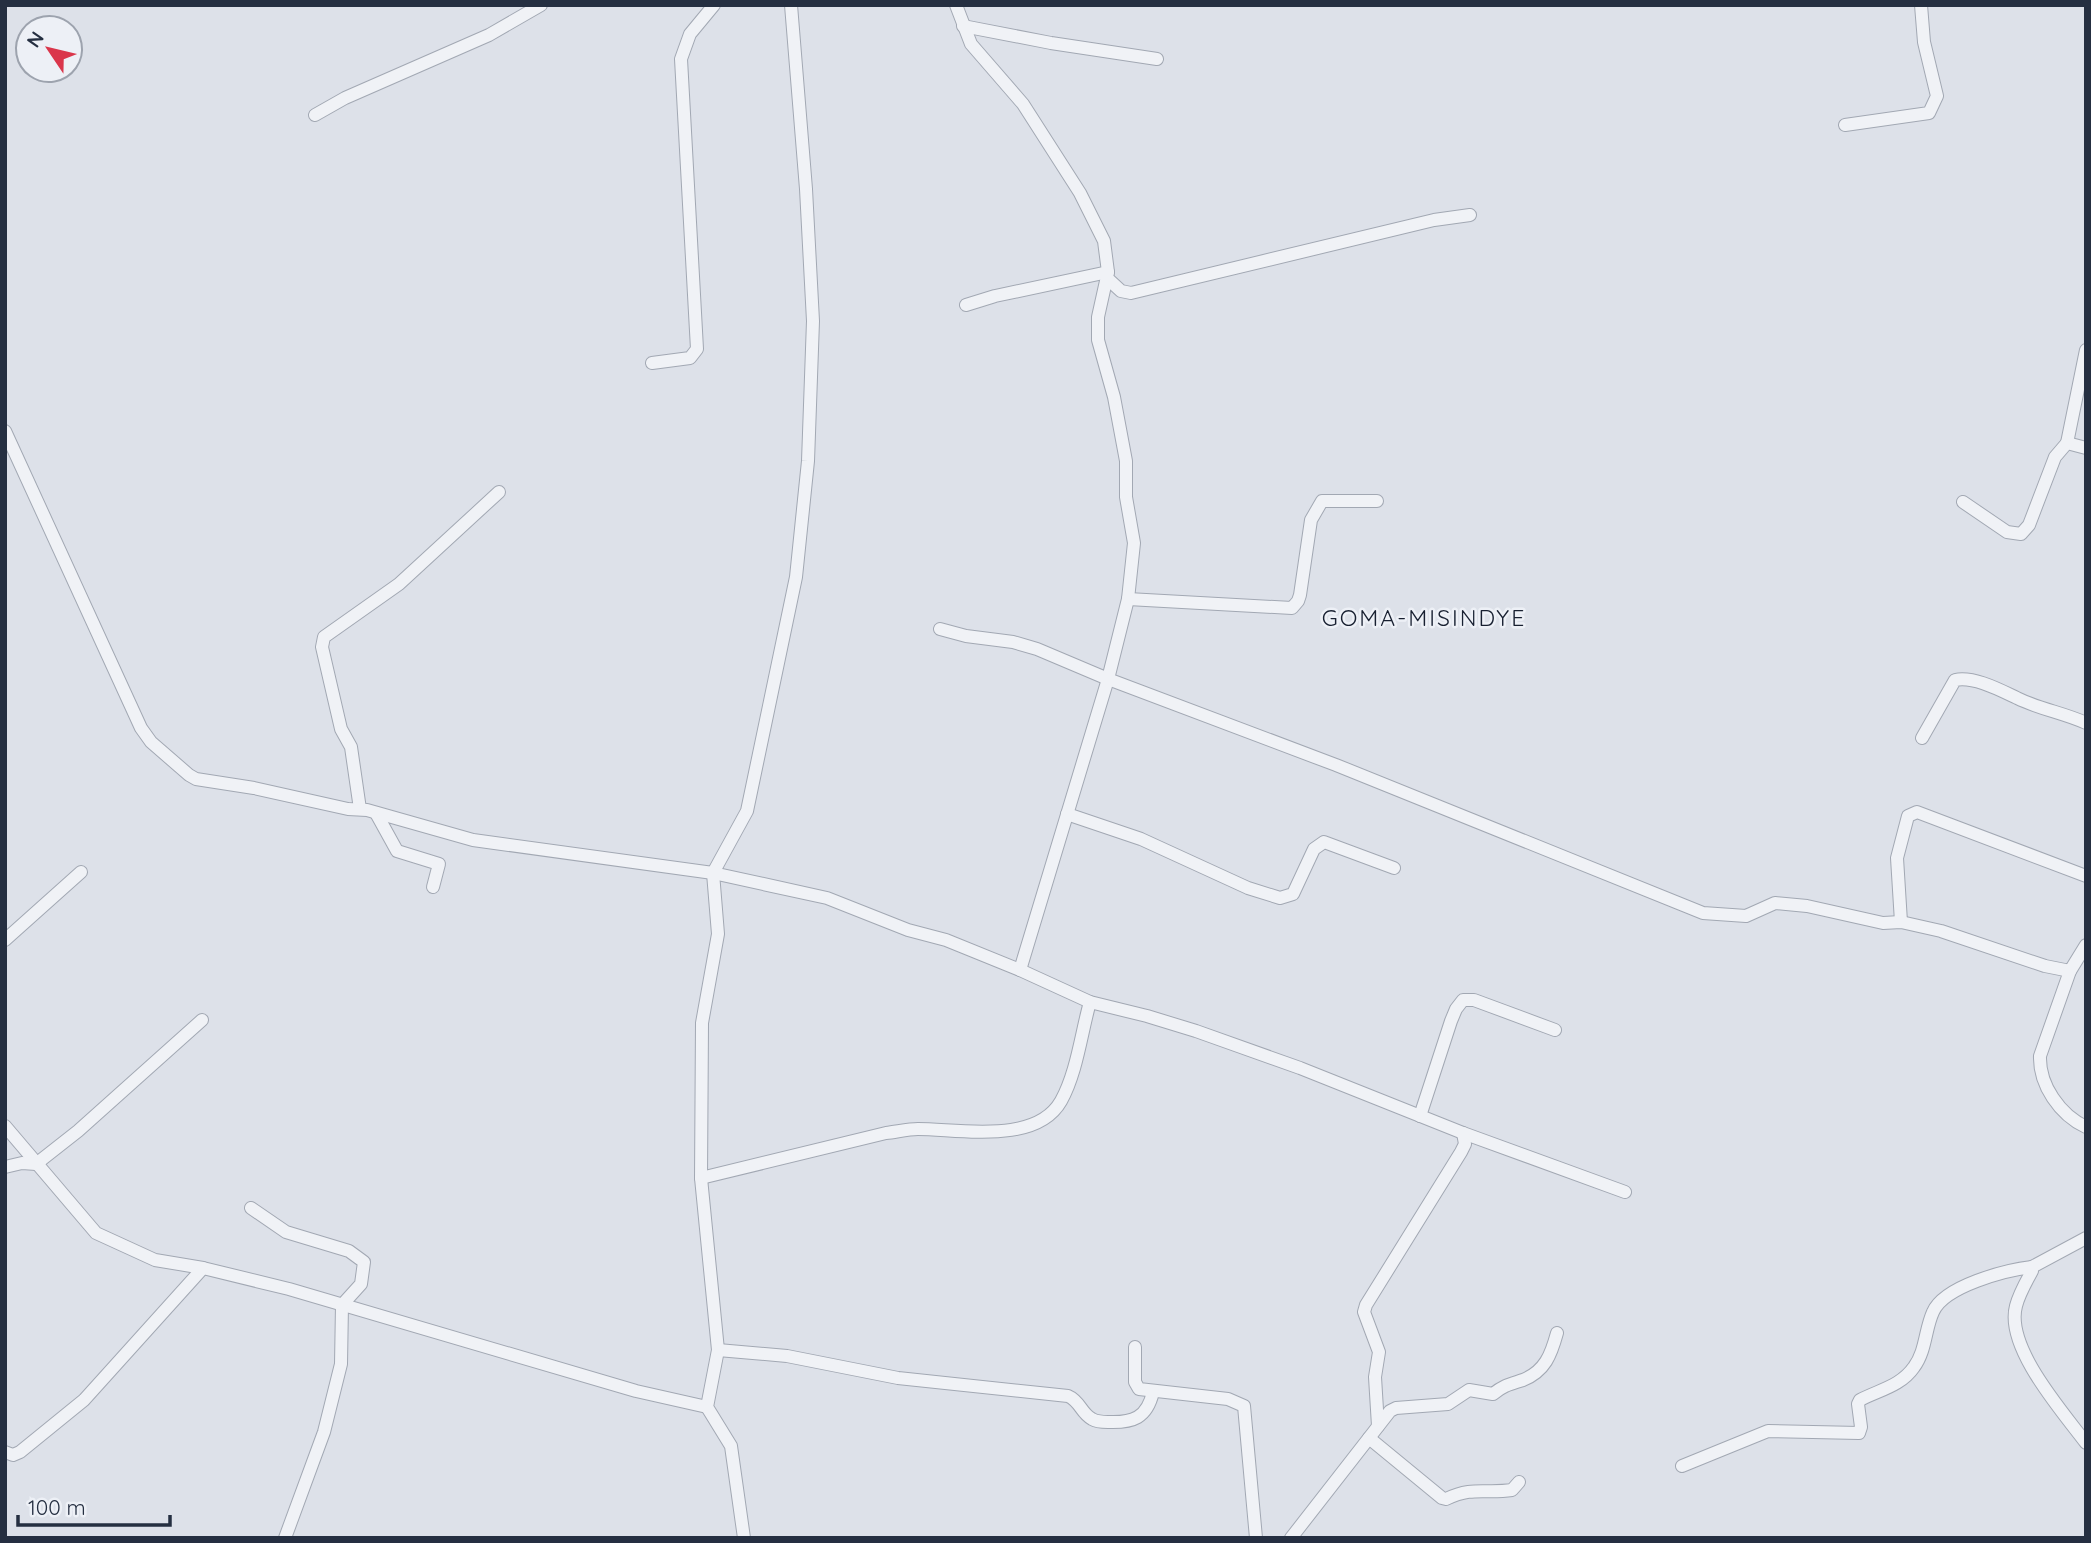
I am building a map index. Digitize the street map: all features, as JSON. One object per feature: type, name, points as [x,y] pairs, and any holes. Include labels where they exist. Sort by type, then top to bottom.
[{"type":"street","points":[[315,115],[345,98],[489,34],[541,5]]},
{"type":"street","points":[[652,363],[690,358],[697,349],[681,59],[690,34],[714,5]]},
{"type":"street","points":[[744,1538],[732,1446],[707,1407],[718,1350],[701,1178],[702,1023],[718,934],[713,873],[747,811],[796,577],[804,506],[813,321],[806,189],[791,5]]},
{"type":"street","points":[[956,5],[971,44],[1023,104],[1080,193],[1104,241],[1108,275],[1098,317],[1098,340],[1114,397],[1126,461],[1126,497],[1134,543],[1128,599],[1108,679],[1046,875],[1020,970]]},
{"type":"street","points":[[1845,125],[1929,113],[1933,107],[1937,96],[1924,43],[1921,5]]},
{"type":"street","points":[[963,26],[1157,59]]},
{"type":"street","points":[[1108,275],[1121,291],[1131,293],[1434,220],[1470,215]]},
{"type":"street","points":[[966,305],[995,296],[1108,275]]},
{"type":"street","points":[[1962,502],[2007,532],[2021,534],[2029,525],[2055,457],[2067,443],[2086,350]]},
{"type":"street","points":[[5,430],[141,728],[151,742],[197,779],[254,788],[348,809],[360,809],[473,840],[646,866],[713,873],[827,898],[908,930],[946,940],[1090,1002],[1196,1031],[1625,1192]]},
{"type":"street","points":[[2067,443],[2086,447]]},
{"type":"street","points":[[360,809],[351,747],[341,729],[322,647],[324,637],[399,584],[499,492]]},
{"type":"street","points":[[1128,599],[1292,608],[1300,595],[1311,520],[1322,501],[1377,500]]},
{"type":"street","points":[[940,629],[1037,649],[1108,679],[1361,775],[1703,913],[1746,916],[1775,903],[1807,906],[1883,923],[1901,922],[1941,930],[2045,966],[2070,971]]},
{"type":"street","points":[[1922,738],[1946,692],[1955,680],[1964,678],[1998,687],[2018,699],[2086,723]]},
{"type":"street","points":[[1901,922],[1896,858],[1908,816],[1917,812],[2086,876]]},
{"type":"street","points":[[376,813],[397,852],[439,864],[433,887]]},
{"type":"street","points":[[1067,814],[1141,839],[1248,888],[1280,898],[1293,894],[1314,849],[1324,842],[1394,869]]},
{"type":"street","points":[[5,940],[81,872]]},
{"type":"street","points":[[2086,945],[2070,971],[2040,1056],[2040,1068],[2059,1109],[2067,1117],[2086,1127]]},
{"type":"street","points":[[1420,1116],[1451,1021],[1463,1000],[1474,1000],[1555,1030]]},
{"type":"street","points":[[701,1178],[886,1133],[917,1129],[961,1133],[992,1132],[1037,1121],[1049,1114],[1062,1100],[1090,1002]]},
{"type":"street","points":[[5,1167],[22,1163],[36,1164],[78,1131],[202,1020]]},
{"type":"street","points":[[5,1126],[96,1233],[155,1260],[203,1268],[342,1305],[636,1391],[707,1407]]},
{"type":"street","points":[[1378,1426],[1375,1377],[1379,1352],[1364,1312],[1366,1305],[1461,1152],[1465,1144],[1463,1133]]},
{"type":"street","points":[[251,1208],[286,1232],[349,1251],[363,1260],[361,1284],[342,1305],[341,1364],[324,1432],[285,1538]]},
{"type":"street","points":[[1682,1465],[1768,1431],[1859,1433],[1860,1400],[1902,1380],[1915,1366],[1932,1313],[1940,1301],[1963,1287],[2009,1269],[2032,1267],[2086,1238]]},
{"type":"street","points":[[2032,1267],[2015,1308],[2018,1342],[2022,1353],[2086,1443]]},
{"type":"street","points":[[5,1452],[13,1455],[20,1452],[84,1400],[203,1268]]},
{"type":"street","points":[[1291,1538],[1387,1414],[1396,1408],[1448,1404],[1469,1390],[1493,1394],[1505,1385],[1526,1379],[1546,1364],[1557,1333]]},
{"type":"street","points":[[1135,1348],[1135,1382],[1139,1389],[1228,1399],[1244,1406],[1256,1538]]},
{"type":"street","points":[[718,1350],[787,1356],[898,1378],[1068,1396],[1078,1402],[1084,1412],[1095,1421],[1132,1421],[1146,1409],[1153,1391]]},
{"type":"street","points":[[1369,1438],[1442,1498],[1446,1499],[1461,1491],[1512,1490],[1519,1482]]},
{"type":"district","name":"GOMA-MISINDYE","points":[[1424,618]]}]
